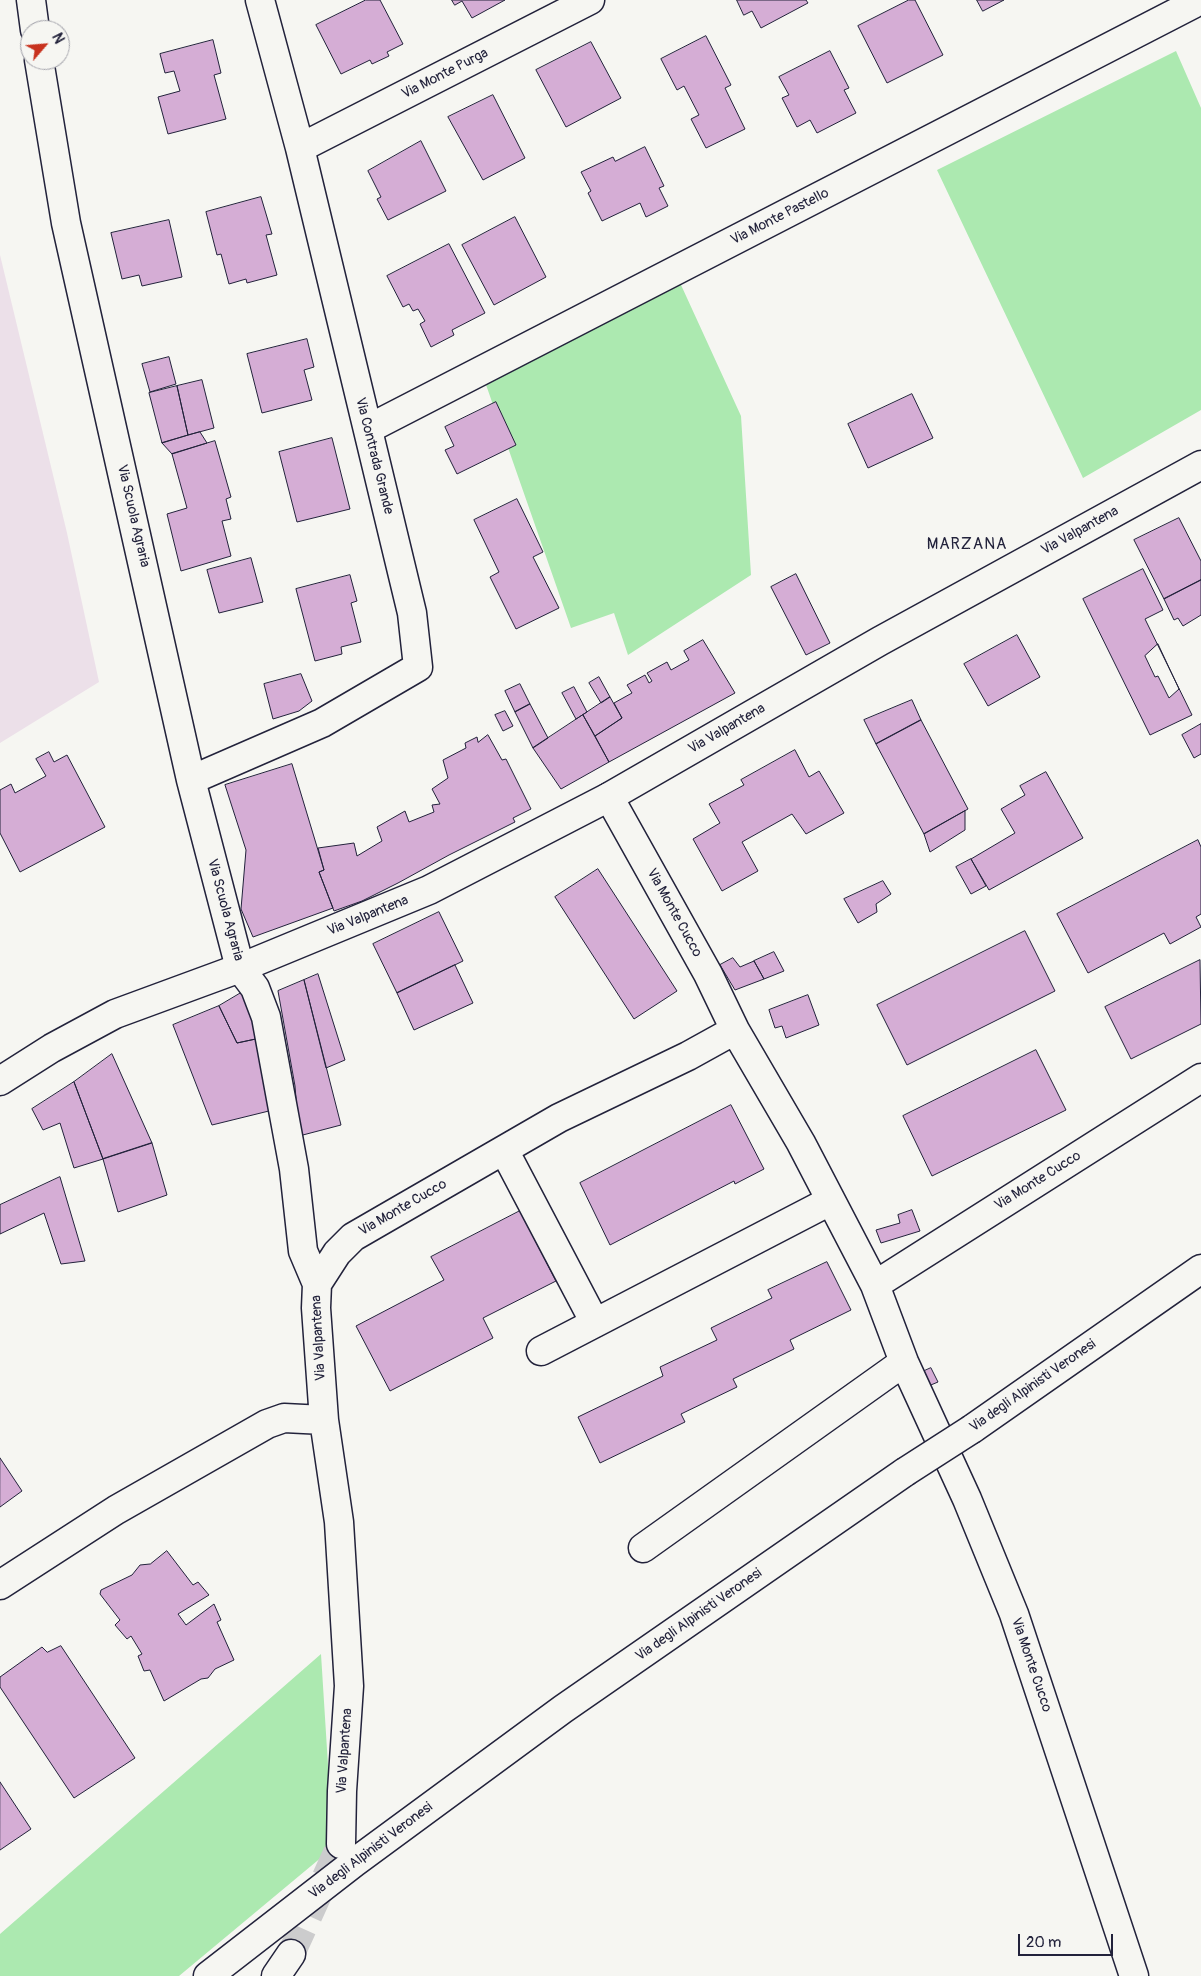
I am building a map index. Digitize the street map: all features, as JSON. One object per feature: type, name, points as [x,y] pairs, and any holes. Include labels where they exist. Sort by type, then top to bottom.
[{"type":"main road","name":"Via Contrada Grande","points":[[191,780],[322,724],[418,667],[412,613],[300,148],[260,0]]},
{"type":"main road","name":"Via Monte Purga","points":[[300,148],[590,0]]},
{"type":"main road","name":"Via Monte Pastello","points":[[368,429],[1195,9]]},
{"type":"main road","name":"Via Scuola Agraria","points":[[42,70],[66,223],[191,780],[240,968]]},
{"type":"main road","name":"Via Valpantena","points":[[0,1081],[52,1048],[115,1014],[240,968],[429,890],[609,797],[880,641],[1201,465]]},
{"type":"main road","name":"Via Monte Cucco","points":[[609,797],[708,974],[735,1030],[801,1143],[875,1285],[904,1362],[967,1499],[1014,1614],[1134,1976]]},
{"type":"main road","name":"Via Valpantena","points":[[240,968],[254,988],[266,1016],[294,1169],[303,1250],[317,1284],[316,1308],[324,1420],[339,1522],[349,1686],[342,1791],[341,1844]]},
{"type":"main road","name":"Via Monte Cucco","points":[[317,1284],[336,1253],[353,1238],[559,1118],[688,1056],[735,1030]]},
{"type":"main road","name":"Via Monte Cucco","points":[[875,1285],[1201,1078]]},
{"type":"main road","points":[[504,1150],[595,1323]]},
{"type":"main road","points":[[541,1351],[830,1201]]},
{"type":"main road","name":"Via degli Alpinisti Veronesi","points":[[208,1976],[355,1862],[563,1709],[905,1472],[972,1429],[1201,1269]]},
{"type":"main road","points":[[643,1548],[904,1362]]},
{"type":"main road","points":[[0,1585],[116,1510],[267,1424],[284,1418],[324,1420]]},
{"type":"main road","points":[[276,1976],[291,1954]]},
{"type":"shaded area","points":[[0,255],[67,533],[99,682],[0,743]]},
{"type":"green space","points":[[1176,51],[1201,108],[1201,410],[1083,478],[937,170]]},
{"type":"green space","points":[[676,274],[741,416],[751,575],[628,655],[614,613],[571,628],[484,379]]},
{"type":"green space","points":[[321,1654],[330,1797],[329,1851],[179,1976],[0,1976],[0,1934]]},
{"type":"building","points":[[366,0],[380,0],[403,44],[387,52],[389,56],[372,64],[370,60],[341,74],[316,25]]},
{"type":"building","points":[[452,0],[505,0],[472,18],[462,1],[455,5]]},
{"type":"building","points":[[737,0],[806,0],[808,3],[761,28],[752,11],[744,15]]},
{"type":"building","points":[[909,0],[915,0],[943,55],[887,83],[858,26]]},
{"type":"building","points":[[977,0],[1004,0],[983,11]]},
{"type":"building","points":[[706,36],[731,85],[725,88],[745,129],[706,148],[691,119],[699,115],[684,86],[677,90],[661,59]]},
{"type":"building","points":[[213,40],[221,73],[214,75],[226,119],[168,134],[158,97],[180,91],[174,71],[165,73],[160,54]]},
{"type":"building","points":[[591,42],[621,98],[566,127],[536,70]]},
{"type":"building","points":[[830,51],[849,88],[844,90],[856,113],[817,133],[810,120],[797,127],[782,98],[789,95],[779,77]]},
{"type":"building","points":[[493,95],[525,158],[483,180],[448,117]]},
{"type":"building","points":[[421,141],[446,191],[388,220],[377,199],[381,197],[368,171]]},
{"type":"building","points":[[645,147],[664,186],[659,188],[668,206],[646,217],[640,203],[602,221],[588,193],[591,191],[581,172],[613,157],[615,161]]},
{"type":"building","points":[[261,197],[272,234],[266,235],[277,275],[247,283],[246,279],[229,284],[221,254],[217,255],[206,212]]},
{"type":"building","points":[[515,217],[546,277],[494,305],[462,245]]},
{"type":"building","points":[[169,220],[182,277],[142,286],[139,275],[122,279],[111,233]]},
{"type":"building","points":[[449,244],[485,313],[452,330],[454,335],[431,347],[420,324],[425,321],[418,309],[413,311],[409,304],[403,307],[387,276]]},
{"type":"building","points":[[307,339],[314,367],[304,370],[312,400],[262,413],[247,354]]},
{"type":"building","points":[[169,357],[176,384],[150,392],[142,364]]},
{"type":"building","points":[[202,380],[214,428],[188,435],[177,386]]},
{"type":"building","points":[[177,386],[188,435],[162,443],[149,393]]},
{"type":"building","points":[[912,394],[933,438],[868,468],[848,424]]},
{"type":"building","points":[[496,402],[516,445],[457,474],[445,450],[454,446],[445,427]]},
{"type":"building","points":[[200,432],[207,443],[172,454],[162,443]]},
{"type":"building","points":[[332,438],[350,509],[297,522],[279,452]]},
{"type":"building","points":[[215,441],[231,497],[226,499],[231,519],[222,521],[231,556],[181,571],[167,514],[187,508],[172,454]]},
{"type":"building","points":[[517,499],[543,552],[533,557],[559,608],[516,629],[490,577],[499,572],[474,520]]},
{"type":"building","points":[[1179,518],[1201,561],[1201,580],[1164,599],[1134,540]]},
{"type":"building","points":[[251,558],[263,602],[219,613],[207,570]]},
{"type":"building","points":[[1143,569],[1163,610],[1145,619],[1192,715],[1150,735],[1083,599]]},
{"type":"building","points":[[796,574],[830,643],[806,655],[771,587]]},
{"type":"building","points":[[350,575],[357,601],[351,603],[361,642],[341,647],[342,654],[315,661],[296,589]]},
{"type":"building","points":[[1201,580],[1201,615],[1183,626],[1178,618],[1174,620],[1164,599]]},
{"type":"building","points":[[1017,635],[1040,677],[988,706],[964,664]]},
{"type":"building","points":[[703,640],[735,693],[609,762],[595,736],[622,718],[614,703],[632,693],[627,685],[645,675],[649,683],[652,681],[647,673],[667,662],[671,670],[689,660],[684,651]]},
{"type":"building","points":[[1158,644],[1179,689],[1169,698],[1158,676],[1155,677],[1145,656]]},
{"type":"building","points":[[301,674],[312,701],[299,711],[273,719],[264,684]]},
{"type":"building","points":[[599,677],[610,697],[601,703],[589,683]]},
{"type":"building","points":[[520,684],[530,704],[515,712],[505,691]]},
{"type":"building","points":[[574,687],[587,712],[576,719],[562,693]]},
{"type":"building","points":[[610,697],[622,718],[595,736],[583,715]]},
{"type":"building","points":[[912,700],[921,720],[876,744],[864,720]]},
{"type":"building","points":[[530,704],[548,738],[533,748],[515,712]]},
{"type":"building","points":[[505,711],[513,726],[503,731],[495,715]]},
{"type":"building","points":[[583,715],[609,762],[561,789],[533,748]]},
{"type":"building","points":[[921,720],[968,809],[924,834],[876,744]]},
{"type":"building","points":[[1201,724],[1201,754],[1194,758],[1182,735]]},
{"type":"building","points":[[488,735],[502,760],[506,759],[531,809],[513,818],[515,822],[398,883],[362,901],[334,911],[319,872],[324,870],[318,848],[354,843],[357,856],[382,841],[377,827],[405,811],[409,822],[434,812],[432,805],[440,804],[432,789],[448,778],[443,760],[466,748],[465,743],[477,737],[478,742]]},
{"type":"building","points":[[795,750],[809,777],[819,771],[844,813],[806,834],[792,814],[742,842],[758,871],[722,891],[693,839],[720,823],[709,804],[744,785],[741,780]]},
{"type":"building","points":[[49,752],[54,762],[67,755],[105,827],[20,872],[0,833],[0,790],[11,784],[15,793],[46,776],[36,759]]},
{"type":"building","points":[[292,764],[324,870],[319,872],[333,908],[253,937],[241,909],[246,850],[225,785]]},
{"type":"building","points":[[1046,772],[1083,838],[989,890],[971,859],[1015,833],[1001,809],[1025,795],[1020,786]]},
{"type":"building","points":[[965,811],[965,830],[930,852],[924,834]]},
{"type":"building","points":[[1198,840],[1201,847],[1201,914],[1196,917],[1201,927],[1170,944],[1164,933],[1088,973],[1057,914]]},
{"type":"building","points":[[971,859],[986,886],[971,894],[956,867]]},
{"type":"building","points":[[598,869],[677,991],[634,1019],[555,897]]},
{"type":"building","points":[[883,881],[891,894],[876,904],[877,912],[858,923],[844,899]]},
{"type":"building","points":[[439,912],[463,961],[397,993],[373,944]]},
{"type":"building","points":[[1025,931],[1055,991],[907,1065],[877,1005]]},
{"type":"building","points":[[774,952],[784,971],[764,979],[754,961]]},
{"type":"building","points":[[733,958],[740,967],[754,961],[764,979],[735,990],[720,965]]},
{"type":"building","points":[[1200,960],[1201,1024],[1131,1059],[1105,1007]]},
{"type":"building","points":[[455,965],[473,1003],[414,1030],[397,993]]},
{"type":"building","points":[[318,974],[345,1060],[326,1068],[304,980]]},
{"type":"building","points":[[304,980],[341,1125],[299,1136],[295,1086],[278,991]]},
{"type":"building","points":[[246,990],[265,1037],[237,1043],[219,1006]]},
{"type":"building","points":[[808,995],[819,1025],[786,1038],[782,1026],[775,1028],[769,1010]]},
{"type":"building","points":[[219,1006],[237,1043],[265,1037],[277,1109],[212,1125],[173,1025]]},
{"type":"building","points":[[1036,1050],[1066,1110],[932,1176],[903,1116]]},
{"type":"building","points":[[112,1054],[152,1143],[103,1159],[74,1082]]},
{"type":"building","points":[[74,1082],[103,1159],[74,1168],[60,1123],[43,1130],[32,1109]]},
{"type":"building","points":[[731,1105],[764,1169],[735,1184],[734,1181],[610,1245],[580,1183]]},
{"type":"building","points":[[152,1143],[167,1195],[118,1212],[103,1159]]},
{"type":"building","points":[[60,1177],[85,1261],[61,1264],[44,1213],[0,1234],[0,1205]]},
{"type":"building","points":[[912,1210],[920,1231],[881,1243],[876,1230],[900,1223],[898,1215]]},
{"type":"building","points":[[520,1211],[556,1281],[483,1318],[493,1338],[390,1391],[356,1326],[444,1280],[431,1257]]},
{"type":"building","points":[[827,1262],[851,1310],[790,1340],[794,1349],[733,1379],[737,1387],[681,1414],[685,1422],[600,1463],[578,1417],[663,1376],[660,1367],[717,1340],[711,1328],[772,1298],[768,1290]]},
{"type":"building","points":[[931,1368],[938,1382],[926,1387],[920,1373]]},
{"type":"building","points":[[0,1458],[22,1491],[0,1507]]},
{"type":"building","points":[[167,1551],[193,1585],[198,1582],[209,1595],[178,1614],[186,1625],[214,1604],[221,1620],[217,1622],[234,1660],[215,1669],[208,1678],[201,1679],[164,1701],[150,1670],[144,1671],[138,1656],[142,1654],[131,1636],[127,1639],[115,1625],[120,1620],[100,1594],[101,1590],[132,1575],[140,1565],[150,1564]]},
{"type":"building","points":[[61,1646],[135,1758],[74,1798],[0,1687],[0,1677],[42,1647],[47,1652]]},
{"type":"building","points":[[0,1782],[31,1829],[0,1850]]},
{"type":"tunnel","points":[[291,1954],[341,1844]]},
{"type":"district","name":"MARZANA","points":[[967,545]]}]
